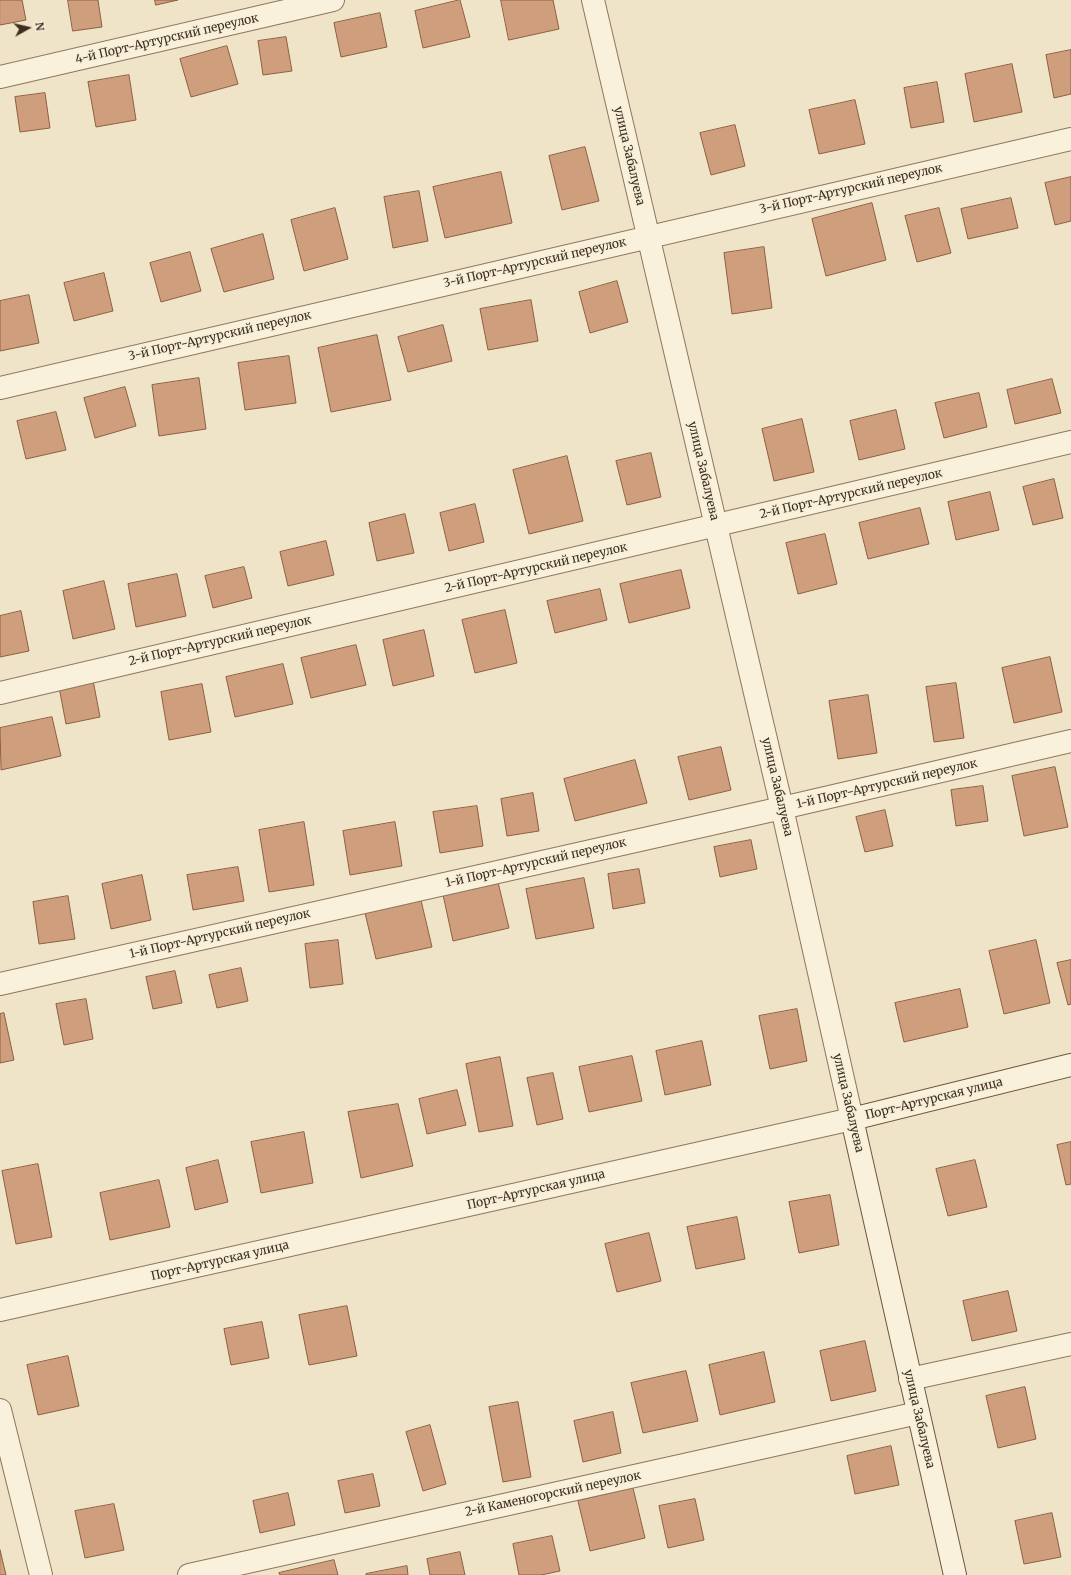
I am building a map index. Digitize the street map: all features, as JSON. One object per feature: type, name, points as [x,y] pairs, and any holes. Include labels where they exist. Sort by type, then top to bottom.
[{"type":"street","name":"4-й Порт-Артурский переулок","points":[[0,77],[333,0]]},
{"type":"street","name":"улица Забалуева","points":[[593,0],[782,808],[954,1575]]},
{"type":"street","name":"3-й Порт-Артурский переулок","points":[[0,388],[648,236],[1071,139]]},
{"type":"street","name":"2-й Порт-Артурский переулок","points":[[0,693],[1071,442]]},
{"type":"street","name":"1-й Порт-Артурский переулок","points":[[0,984],[782,808],[1071,741]]},
{"type":"street","name":"Порт-Артурская улица","points":[[0,1310],[852,1119],[1071,1065]]},
{"type":"street","points":[[910,1379],[1071,1344]]},
{"type":"street","points":[[0,1410],[41,1575]]},
{"type":"street","name":"2-й Каменогорский переулок","points":[[189,1575],[918,1413]]},
{"type":"building","points":[[0,0],[22,0],[26,20],[0,25]]},
{"type":"building","points":[[68,0],[98,0],[102,27],[73,31]]},
{"type":"building","points":[[155,0],[178,0],[156,5]]},
{"type":"building","points":[[460,0],[470,37],[423,48],[415,11]]},
{"type":"building","points":[[501,0],[553,0],[559,29],[509,40]]},
{"type":"building","points":[[380,13],[387,47],[341,57],[334,23]]},
{"type":"building","points":[[286,37],[292,71],[263,75],[258,41]]},
{"type":"building","points":[[227,46],[238,84],[191,97],[180,59]]},
{"type":"building","points":[[1071,50],[1071,94],[1054,98],[1046,55]]},
{"type":"building","points":[[1012,64],[1022,112],[974,122],[965,74]]},
{"type":"building","points":[[129,75],[136,120],[96,127],[88,82]]},
{"type":"building","points":[[937,82],[944,122],[911,128],[904,88]]},
{"type":"building","points":[[45,93],[50,128],[20,132],[15,97]]},
{"type":"building","points":[[855,100],[865,144],[819,154],[809,110]]},
{"type":"building","points":[[735,125],[745,166],[711,175],[700,133]]},
{"type":"building","points":[[585,147],[599,201],[562,210],[549,156]]},
{"type":"building","points":[[501,172],[512,223],[445,238],[433,187]]},
{"type":"building","points":[[1071,177],[1071,221],[1055,225],[1045,183]]},
{"type":"building","points":[[419,191],[428,241],[393,248],[384,197]]},
{"type":"building","points":[[1011,198],[1018,228],[968,239],[961,209]]},
{"type":"building","points":[[872,203],[886,260],[826,276],[812,219]]},
{"type":"building","points":[[335,208],[348,259],[304,271],[291,220]]},
{"type":"building","points":[[939,208],[951,253],[917,262],[905,216]]},
{"type":"building","points":[[263,234],[274,279],[224,292],[211,249]]},
{"type":"building","points":[[764,247],[772,308],[732,314],[724,253]]},
{"type":"building","points":[[190,252],[201,291],[161,302],[150,263]]},
{"type":"building","points":[[104,273],[113,311],[74,321],[64,283]]},
{"type":"building","points":[[617,281],[628,322],[590,333],[579,292]]},
{"type":"building","points":[[29,295],[39,343],[0,351],[0,301]]},
{"type":"building","points":[[531,300],[538,341],[488,350],[480,309]]},
{"type":"building","points":[[443,325],[452,361],[408,372],[398,337]]},
{"type":"building","points":[[377,335],[391,400],[331,412],[318,348]]},
{"type":"building","points":[[289,356],[296,403],[245,410],[238,363]]},
{"type":"building","points":[[199,378],[206,429],[159,436],[152,385]]},
{"type":"building","points":[[1052,379],[1061,413],[1015,424],[1007,390]]},
{"type":"building","points":[[125,387],[136,426],[95,438],[84,398]]},
{"type":"building","points":[[979,393],[987,427],[944,438],[935,403]]},
{"type":"building","points":[[896,410],[905,449],[859,460],[850,421]]},
{"type":"building","points":[[56,412],[66,450],[26,459],[17,421]]},
{"type":"building","points":[[802,419],[814,472],[774,481],[762,429]]},
{"type":"building","points":[[651,453],[661,497],[627,505],[616,461]]},
{"type":"building","points":[[567,456],[583,521],[529,534],[513,470]]},
{"type":"building","points":[[1054,479],[1063,518],[1033,525],[1023,487]]},
{"type":"building","points":[[990,492],[999,530],[956,540],[948,502]]},
{"type":"building","points":[[475,504],[484,542],[449,551],[440,513]]},
{"type":"building","points":[[920,508],[929,544],[868,559],[859,523]]},
{"type":"building","points":[[405,514],[414,553],[377,561],[369,523]]},
{"type":"building","points":[[825,534],[837,584],[798,594],[786,543]]},
{"type":"building","points":[[326,541],[334,575],[288,586],[280,552]]},
{"type":"building","points":[[244,567],[252,598],[213,608],[205,576]]},
{"type":"building","points":[[681,570],[690,608],[629,623],[620,584]]},
{"type":"building","points":[[177,574],[186,616],[136,627],[128,584]]},
{"type":"building","points":[[104,581],[115,629],[73,639],[63,591]]},
{"type":"building","points":[[600,589],[607,620],[555,633],[547,601]]},
{"type":"building","points":[[505,610],[517,663],[475,673],[462,620]]},
{"type":"building","points":[[21,611],[29,651],[0,657],[0,616]]},
{"type":"building","points":[[424,630],[434,676],[393,686],[383,640]]},
{"type":"building","points":[[356,645],[366,685],[311,698],[301,658]]},
{"type":"building","points":[[1050,657],[1062,712],[1014,723],[1002,668]]},
{"type":"building","points":[[283,664],[293,704],[235,717],[226,677]]},
{"type":"building","points":[[93,680],[100,717],[66,724],[59,687]]},
{"type":"building","points":[[956,683],[964,738],[934,742],[926,687]]},
{"type":"building","points":[[202,684],[211,732],[169,740],[161,692]]},
{"type":"building","points":[[868,695],[877,753],[838,759],[829,701]]},
{"type":"building","points":[[52,717],[61,756],[1,770],[0,728]]},
{"type":"building","points":[[721,747],[731,790],[689,800],[678,757]]},
{"type":"building","points":[[635,760],[647,803],[575,821],[564,779]]},
{"type":"building","points":[[1055,767],[1068,827],[1024,836],[1012,776]]},
{"type":"building","points":[[983,786],[988,821],[956,826],[951,790]]},
{"type":"building","points":[[533,793],[539,831],[507,836],[501,799]]},
{"type":"building","points":[[477,806],[483,846],[440,853],[433,812]]},
{"type":"building","points":[[885,810],[893,846],[865,852],[856,817]]},
{"type":"building","points":[[304,822],[314,885],[269,892],[259,830]]},
{"type":"building","points":[[395,822],[402,866],[350,875],[343,831]]},
{"type":"building","points":[[751,840],[757,869],[720,877],[714,847]]},
{"type":"building","points":[[238,867],[244,901],[193,910],[187,875]]},
{"type":"building","points":[[639,869],[645,903],[613,909],[608,874]]},
{"type":"building","points":[[142,875],[151,920],[111,929],[102,884]]},
{"type":"building","points":[[497,878],[509,928],[453,941],[442,890]]},
{"type":"building","points":[[584,878],[594,928],[536,939],[526,889]]},
{"type":"building","points":[[68,896],[75,939],[39,944],[33,902]]},
{"type":"building","points":[[420,896],[432,947],[376,959],[364,909]]},
{"type":"building","points":[[338,940],[343,984],[310,988],[305,944]]},
{"type":"building","points":[[1036,940],[1050,1003],[1004,1014],[989,951]]},
{"type":"building","points":[[1071,960],[1071,1004],[1068,1005],[1057,963]]},
{"type":"building","points":[[241,968],[248,1001],[217,1008],[209,975]]},
{"type":"building","points":[[175,971],[182,1003],[153,1009],[146,977]]},
{"type":"building","points":[[960,989],[968,1027],[904,1042],[895,1003]]},
{"type":"building","points":[[86,999],[93,1039],[64,1045],[56,1004]]},
{"type":"building","points":[[797,1009],[807,1061],[770,1069],[759,1016]]},
{"type":"building","points":[[4,1013],[14,1060],[0,1063],[0,1014]]},
{"type":"building","points":[[702,1041],[711,1085],[665,1095],[656,1051]]},
{"type":"building","points":[[632,1056],[642,1101],[589,1112],[579,1067]]},
{"type":"building","points":[[500,1057],[513,1126],[479,1132],[466,1064]]},
{"type":"building","points":[[553,1073],[563,1119],[537,1125],[527,1078]]},
{"type":"building","points":[[457,1090],[466,1125],[427,1134],[419,1099]]},
{"type":"building","points":[[398,1104],[413,1166],[361,1178],[348,1112]]},
{"type":"building","points":[[304,1132],[313,1183],[261,1193],[251,1142]]},
{"type":"building","points":[[1071,1142],[1071,1184],[1066,1185],[1057,1145]]},
{"type":"building","points":[[218,1160],[228,1202],[195,1210],[186,1168]]},
{"type":"building","points":[[975,1160],[987,1207],[948,1216],[936,1169]]},
{"type":"building","points":[[38,1164],[52,1237],[16,1244],[2,1171]]},
{"type":"building","points":[[159,1180],[170,1227],[110,1240],[100,1193]]},
{"type":"building","points":[[830,1195],[839,1245],[799,1253],[789,1202]]},
{"type":"building","points":[[737,1217],[745,1259],[696,1269],[687,1227]]},
{"type":"building","points":[[649,1233],[661,1281],[617,1292],[605,1244]]},
{"type":"building","points":[[1008,1291],[1017,1331],[972,1341],[963,1301]]},
{"type":"building","points":[[347,1306],[357,1356],[309,1365],[299,1315]]},
{"type":"building","points":[[262,1322],[269,1358],[231,1365],[224,1329]]},
{"type":"building","points":[[865,1341],[876,1391],[831,1401],[820,1351]]},
{"type":"building","points":[[764,1352],[775,1402],[720,1415],[709,1365]]},
{"type":"building","points":[[68,1356],[79,1406],[38,1415],[27,1365]]},
{"type":"building","points":[[686,1371],[698,1421],[643,1433],[631,1383]]},
{"type":"building","points":[[1025,1387],[1036,1439],[998,1448],[986,1396]]},
{"type":"building","points":[[518,1402],[531,1477],[503,1482],[489,1407]]},
{"type":"building","points":[[613,1412],[621,1453],[583,1462],[574,1421]]},
{"type":"building","points":[[430,1425],[446,1484],[423,1491],[406,1432]]},
{"type":"building","points":[[891,1446],[899,1485],[855,1494],[847,1456]]},
{"type":"building","points":[[373,1474],[380,1506],[345,1513],[338,1481]]},
{"type":"building","points":[[633,1488],[645,1538],[590,1551],[578,1501]]},
{"type":"building","points":[[288,1493],[295,1525],[260,1533],[253,1501]]},
{"type":"building","points":[[695,1499],[704,1540],[668,1548],[659,1506]]},
{"type":"building","points":[[114,1504],[124,1550],[85,1558],[75,1511]]},
{"type":"building","points":[[1052,1513],[1061,1557],[1024,1564],[1015,1521]]},
{"type":"building","points":[[552,1536],[560,1571],[541,1575],[519,1575],[513,1544]]},
{"type":"building","points":[[0,1550],[6,1575],[0,1575]]},
{"type":"building","points":[[460,1552],[465,1575],[430,1575],[427,1559]]},
{"type":"building","points":[[334,1560],[338,1575],[280,1575],[279,1573]]},
{"type":"building","points":[[407,1566],[408,1575],[366,1575],[366,1574]]}]
